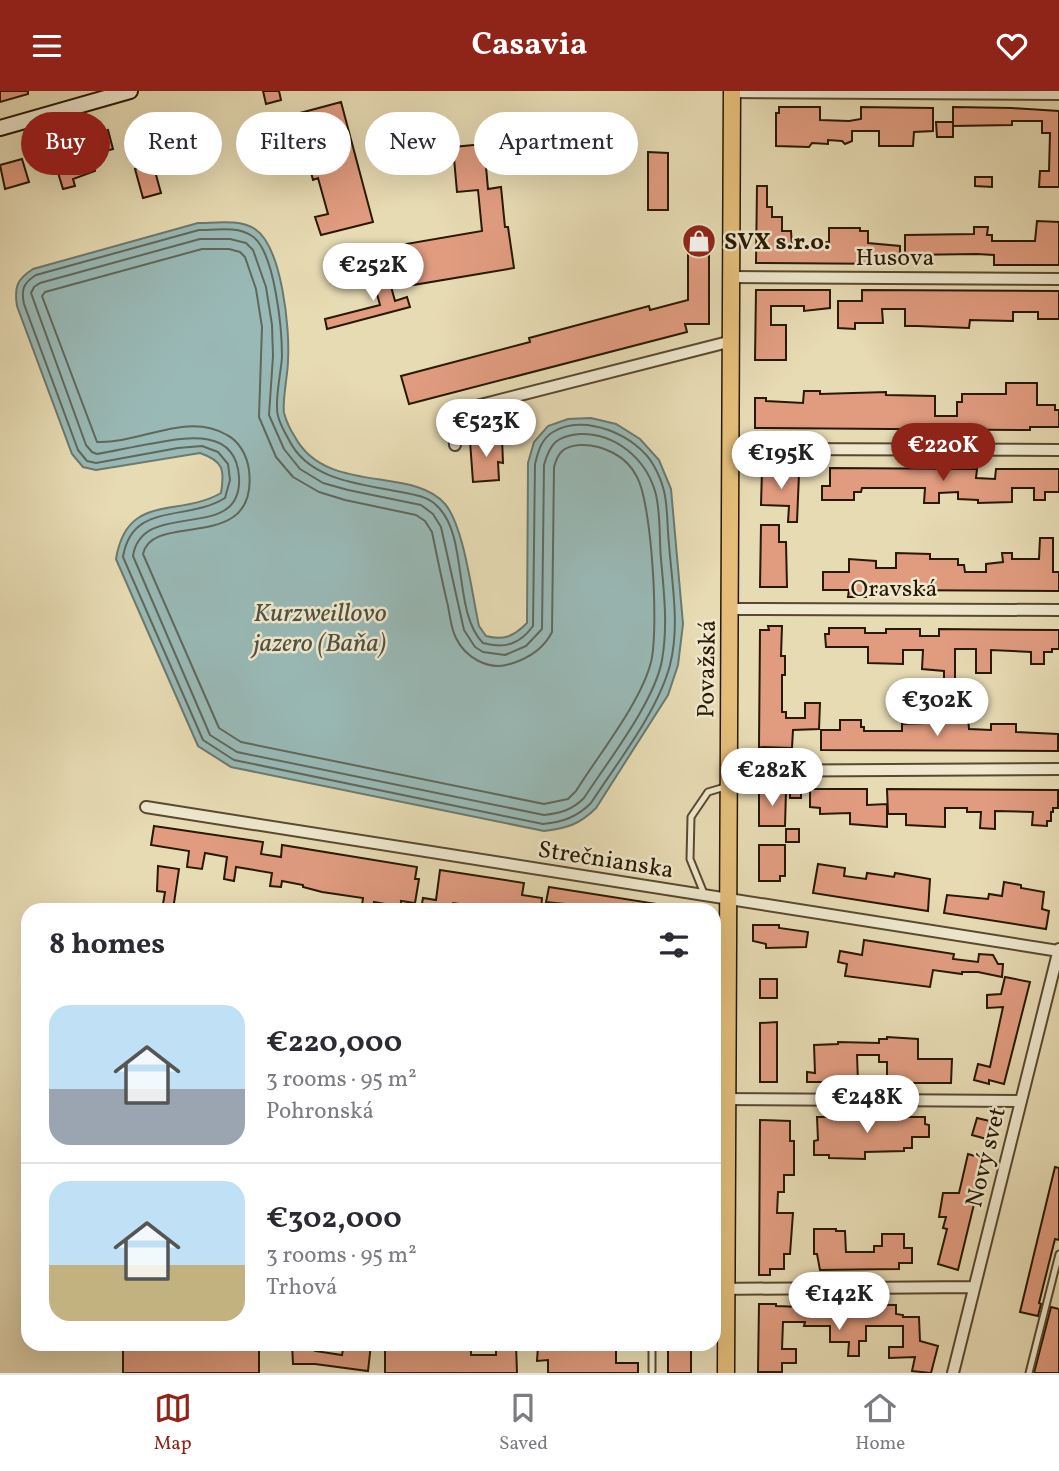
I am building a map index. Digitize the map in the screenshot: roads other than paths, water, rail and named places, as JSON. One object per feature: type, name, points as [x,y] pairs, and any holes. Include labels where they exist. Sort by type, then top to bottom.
[{"type":"main road","name":"Považská","points":[[721,1172],[732,449],[732,277],[724,228],[732,92]]},
{"type":"main road","name":"Považská","points":[[721,1303],[726,1373]]},
{"type":"street","points":[[0,128],[130,91]]},
{"type":"street","points":[[732,92],[1059,94]]},
{"type":"street","name":"Husova","points":[[732,277],[1059,279]]},
{"type":"street","points":[[455,445],[453,412],[732,341]]},
{"type":"street","points":[[732,449],[1059,450]]},
{"type":"street","name":"Oravská","points":[[729,609],[1059,610]]},
{"type":"street","points":[[728,779],[1059,769]]},
{"type":"street","name":"Strečnianska","points":[[146,807],[1059,950]]},
{"type":"street","name":"Nový svet","points":[[953,1373],[1059,950]]},
{"type":"street","points":[[721,1099],[1021,1101]]},
{"type":"street","points":[[721,1289],[974,1287]]},
{"type":"lane","points":[[705,896],[690,859],[691,817],[708,792],[728,779]]},
{"type":"lane","points":[[1029,1373],[1059,1254]]},
{"type":"lane","points":[[652,1351],[652,1371]]},
{"type":"water","name":"Kurzweillovo jazero (Baňa)","points":[[198,223],[242,224],[255,229],[264,239],[278,270],[286,310],[288,360],[284,408],[292,432],[309,455],[327,467],[348,474],[412,486],[431,493],[445,504],[457,528],[479,626],[486,636],[508,636],[527,623],[528,463],[534,442],[548,426],[568,419],[591,418],[616,424],[640,439],[659,460],[671,489],[683,624],[678,665],[668,695],[596,808],[578,822],[544,831],[231,767],[198,746],[116,559],[122,538],[131,524],[143,515],[205,500],[221,493],[221,467],[214,459],[200,453],[96,470],[83,467],[72,454],[17,306],[16,294],[20,280],[33,269]]},
{"type":"place","name":"SVX s.r.o.","points":[[699,241]]}]
